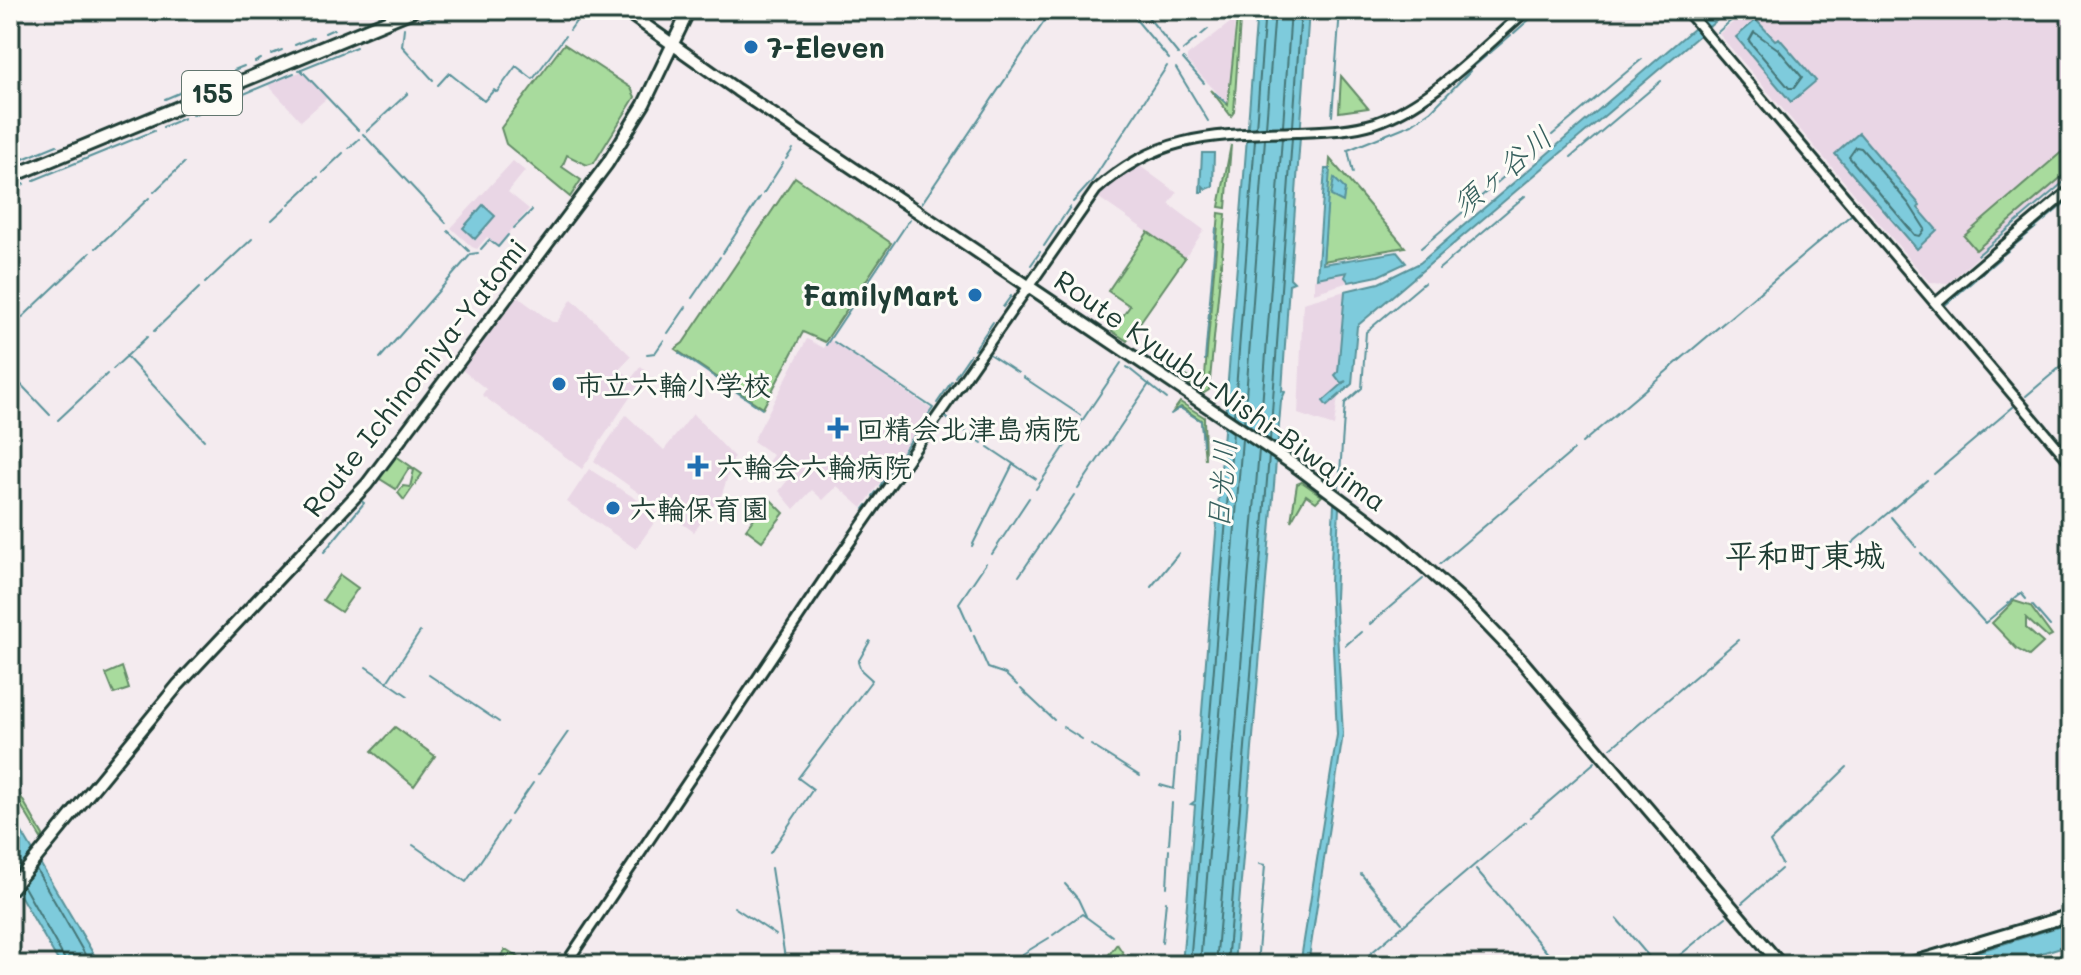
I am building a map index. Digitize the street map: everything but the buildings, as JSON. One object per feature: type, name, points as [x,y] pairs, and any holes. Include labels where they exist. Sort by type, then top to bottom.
[{"type":"highway","name":"155","points":[[10,177],[414,10]]},
{"type":"main road","name":"Route Kyuubu-Nishi-Biwajima","points":[[624,10],[672,46],[1286,460],[1395,540],[1472,609],[1573,719],[1781,965]]},
{"type":"main road","name":"Route Ichinomiya-Yatomi","points":[[10,890],[178,685],[367,484],[607,164],[644,104],[689,10]]},
{"type":"main road","points":[[1905,965],[2071,915]]},
{"type":"street","points":[[565,965],[1086,201],[1125,166],[1181,141],[1241,134],[1347,129],[1392,116],[1423,98],[1527,10]]},
{"type":"street","points":[[1686,10],[2071,463]]},
{"type":"street","points":[[1936,303],[2071,189]]},
{"type":"shaded area","points":[[1748,10],[2071,10],[2071,175],[1948,283],[1929,282],[1719,34]]},
{"type":"shaded area","points":[[1235,19],[1229,105],[1187,61],[1187,56]]},
{"type":"shaded area","points":[[302,71],[327,98],[301,121],[268,85]]},
{"type":"shaded area","points":[[513,161],[525,171],[508,192],[529,209],[498,246],[487,237],[477,249],[472,247],[451,228]]},
{"type":"shaded area","points":[[1140,166],[1177,193],[1169,204],[1204,230],[1185,258],[1099,198],[1111,184]]},
{"type":"shaded area","points":[[1347,272],[1349,282],[1314,293],[1314,279]]},
{"type":"shaded area","points":[[1345,291],[1338,372],[1347,381],[1327,406],[1338,397],[1334,426],[1298,414],[1303,303]]},
{"type":"shaded area","name":"市立六輪小学校","points":[[515,295],[552,322],[557,322],[572,299],[631,356],[620,369],[631,379],[641,366],[647,372],[582,469],[482,395],[486,389],[461,369]]},
{"type":"shaded area","name":"回精会北津島病院","points":[[807,339],[824,348],[830,340],[931,409],[862,508],[837,486],[823,500],[812,490],[794,509],[779,491],[792,475],[778,462],[767,481],[760,473],[773,455],[753,441]]},
{"type":"shaded area","name":"六輪会六輪病院","points":[[693,414],[734,457],[722,494],[694,532],[594,461],[626,415],[664,450]]},
{"type":"shaded area","name":"六輪保育園","points":[[589,469],[660,514],[636,549],[567,502]]},
{"type":"green space","points":[[1237,18],[1240,20],[1234,112],[1231,116],[1211,90],[1228,105]]},
{"type":"green space","points":[[564,44],[631,88],[635,97],[594,163],[587,165],[567,155],[562,167],[581,180],[570,197],[506,144],[501,128]]},
{"type":"green space","points":[[1341,76],[1368,108],[1339,112]]},
{"type":"green space","points":[[2071,144],[2071,169],[1976,250],[1964,236]]},
{"type":"green space","points":[[1231,145],[1226,208],[1219,207]]},
{"type":"green space","points":[[1330,159],[1405,247],[1323,261]]},
{"type":"green space","points":[[795,177],[891,243],[825,342],[803,332],[763,408],[675,349],[683,343]]},
{"type":"green space","points":[[1219,213],[1226,214],[1209,390],[1204,393],[1165,367],[1167,364],[1204,387]]},
{"type":"green space","points":[[1148,232],[1185,258],[1127,341],[1112,331],[1130,306],[1108,291]]},
{"type":"green space","points":[[1180,402],[1204,417],[1205,459],[1201,420],[1181,407],[1172,413]]},
{"type":"green space","points":[[396,456],[422,474],[404,500],[398,493],[403,486],[410,487],[414,470],[409,468],[396,489],[377,477]]},
{"type":"green space","points":[[1302,482],[1322,496],[1316,502],[1306,495],[1291,521],[1297,484]]},
{"type":"green space","points":[[769,498],[784,513],[762,541],[746,529]]},
{"type":"green space","points":[[340,575],[358,588],[341,612],[323,600]]},
{"type":"green space","points":[[2014,601],[2030,606],[2052,636],[2048,638],[2026,618],[2026,628],[2043,643],[2029,656],[2017,649],[1992,623]]},
{"type":"green space","points":[[122,667],[129,689],[114,694],[106,674]]},
{"type":"green space","points":[[395,727],[435,756],[414,786],[372,751]]},
{"type":"green space","points":[[10,778],[43,835],[42,840],[10,787]]},
{"type":"green space","points":[[1117,944],[1131,965],[1101,965]]},
{"type":"green space","points":[[505,950],[531,965],[504,965],[498,960]]},
{"type":"water","name":"日光川","points":[[1257,10],[1309,10],[1290,278],[1294,282],[1289,284],[1282,391],[1285,392],[1281,401],[1234,965],[1182,965],[1195,805],[1191,804],[1195,801]]},
{"type":"water","points":[[1715,10],[1729,10],[1357,326],[1352,384],[1327,406],[1323,401],[1346,381],[1341,383],[1335,375],[1338,372],[1345,291],[1379,283],[1420,263]]},
{"type":"water","points":[[1756,20],[1775,40],[1779,38],[1816,81],[1791,102],[1736,37]]},
{"type":"water","points":[[1859,133],[1920,205],[1918,208],[1937,230],[1917,249],[1835,154]]},
{"type":"water","points":[[1202,153],[1214,153],[1213,186],[1206,189],[1203,186],[1203,192],[1200,192]]},
{"type":"water","points":[[1325,169],[1330,169],[1323,264],[1397,252],[1406,263],[1378,276],[1349,282],[1345,277],[1347,272],[1317,278]]},
{"type":"water","points":[[1334,178],[1345,189],[1343,202],[1331,196]]},
{"type":"water","points":[[483,205],[495,216],[475,239],[463,228]]},
{"type":"water","points":[[1334,504],[1339,507],[1335,598],[1343,734],[1308,965],[1300,965],[1337,735],[1330,581]]},
{"type":"water","points":[[10,812],[100,965],[62,965],[57,959],[10,878]]},
{"type":"water","points":[[2071,923],[2071,944],[2002,965],[1935,965]]},
{"type":"waterway","points":[[439,13],[447,10]]},
{"type":"waterway","points":[[570,30],[584,10]]},
{"type":"waterway","points":[[922,203],[1052,10]]},
{"type":"waterway","points":[[1128,10],[1169,59]]},
{"type":"waterway","points":[[1332,116],[1340,10]]},
{"type":"waterway","points":[[1514,33],[1540,10]]},
{"type":"waterway","points":[[1718,32],[1743,10]]},
{"type":"waterway","points":[[1148,17],[1178,54]]},
{"type":"waterway","points":[[423,20],[429,18]]},
{"type":"waterway","points":[[404,28],[402,46],[433,80]]},
{"type":"waterway","points":[[325,33],[334,29]]},
{"type":"waterway","points":[[1201,35],[1208,29]]},
{"type":"waterway","points":[[1490,53],[1511,35]]},
{"type":"waterway","points":[[438,85],[449,73],[484,101],[494,90],[497,92],[516,66],[533,79],[565,36]]},
{"type":"waterway","points":[[295,45],[314,37]]},
{"type":"waterway","points":[[1183,50],[1196,39]]},
{"type":"waterway","points":[[299,70],[356,47]]},
{"type":"waterway","points":[[272,54],[282,50]]},
{"type":"waterway","points":[[1473,67],[1486,56]]},
{"type":"waterway","points":[[255,62],[261,59]]},
{"type":"waterway","points":[[1183,59],[1204,83]]},
{"type":"waterway","name":"須ヶ谷川","points":[[1552,135],[1642,59]]},
{"type":"waterway","points":[[234,70],[244,66]]},
{"type":"waterway","points":[[1073,202],[1092,181],[1167,66]]},
{"type":"waterway","points":[[1176,68],[1208,121]]},
{"type":"waterway","points":[[301,70],[358,130]]},
{"type":"waterway","points":[[1353,173],[1348,150],[1412,124],[1431,111],[1470,71]]},
{"type":"waterway","points":[[199,85],[228,73]]},
{"type":"waterway","points":[[213,107],[294,73]]},
{"type":"waterway","points":[[1571,157],[1661,81]]},
{"type":"waterway","points":[[165,99],[191,88]]},
{"type":"waterway","points":[[367,131],[408,93]]},
{"type":"waterway","points":[[1215,93],[1226,103]]},
{"type":"waterway","points":[[193,115],[206,109]]},
{"type":"waterway","points":[[163,127],[184,118]]},
{"type":"waterway","points":[[34,180],[154,131]]},
{"type":"waterway","points":[[363,134],[446,223]]},
{"type":"waterway","points":[[349,148],[359,139]]},
{"type":"waterway","points":[[18,161],[57,145]]},
{"type":"waterway","points":[[786,159],[793,149]]},
{"type":"waterway","points":[[322,173],[343,153]]},
{"type":"waterway","points":[[154,192],[184,163]]},
{"type":"waterway","points":[[763,194],[783,163]]},
{"type":"waterway","name":"須ヶ谷川","points":[[1421,248],[1506,175]]},
{"type":"waterway","points":[[1978,255],[2071,176]]},
{"type":"waterway","points":[[289,204],[318,177]]},
{"type":"waterway","points":[[10,190],[24,184]]},
{"type":"waterway","points":[[1439,269],[1525,196]]},
{"type":"waterway","points":[[723,253],[760,197]]},
{"type":"waterway","points":[[96,248],[149,198]]},
{"type":"waterway","points":[[2003,255],[2071,198]]},
{"type":"waterway","points":[[272,220],[286,207]]},
{"type":"waterway","points":[[1044,246],[1070,207]]},
{"type":"waterway","points":[[514,228],[532,210]]},
{"type":"waterway","points":[[1582,443],[1852,214]]},
{"type":"waterway","points":[[826,345],[910,219]]},
{"type":"waterway","points":[[1205,360],[1216,228]]},
{"type":"waterway","points":[[448,231],[469,251]]},
{"type":"waterway","points":[[481,249],[489,240],[498,247],[508,235]]},
{"type":"waterway","points":[[205,283],[252,239]]},
{"type":"waterway","points":[[1031,265],[1040,252]]},
{"type":"waterway","points":[[10,329],[90,253]]},
{"type":"waterway","points":[[380,358],[471,254],[478,253]]},
{"type":"waterway","points":[[692,298],[720,257]]},
{"type":"waterway","points":[[2000,258],[1944,306],[2021,396]]},
{"type":"waterway","points":[[1339,487],[1345,403],[1362,388],[1366,332],[1424,283]]},
{"type":"waterway","points":[[154,331],[199,288]]},
{"type":"waterway","points":[[1003,307],[1011,296]]},
{"type":"waterway","points":[[668,333],[686,307]]},
{"type":"waterway","points":[[974,350],[993,322]]},
{"type":"waterway","points":[[113,369],[147,337]]},
{"type":"waterway","points":[[647,354],[655,353],[664,340]]},
{"type":"waterway","points":[[834,342],[933,408],[926,418]]},
{"type":"waterway","points":[[679,353],[762,409]]},
{"type":"waterway","points":[[989,354],[1018,373]]},
{"type":"waterway","points":[[955,377],[970,355]]},
{"type":"waterway","points":[[126,356],[204,440]]},
{"type":"waterway","points":[[2026,396],[2071,358]]},
{"type":"waterway","points":[[1036,489],[1121,363]]},
{"type":"waterway","points":[[1127,367],[1167,399]]},
{"type":"waterway","points":[[11,374],[50,415]]},
{"type":"waterway","points":[[58,420],[107,374]]},
{"type":"waterway","points":[[1023,377],[1080,415]]},
{"type":"waterway","points":[[937,403],[952,381]]},
{"type":"waterway","points":[[1078,489],[1149,384]]},
{"type":"waterway","points":[[2025,401],[2037,416]]},
{"type":"waterway","points":[[1934,474],[2013,407]]},
{"type":"waterway","name":"日光川","points":[[1171,414],[1180,408],[1201,421],[1203,445]]},
{"type":"waterway","points":[[945,417],[982,443]]},
{"type":"waterway","points":[[895,463],[921,426]]},
{"type":"waterway","points":[[988,447],[1036,479]]},
{"type":"waterway","points":[[1440,564],[1574,450]]},
{"type":"waterway","points":[[972,546],[1013,464]]},
{"type":"waterway","points":[[880,486],[889,472]]},
{"type":"waterway","points":[[1845,549],[1927,480]]},
{"type":"waterway","points":[[873,496],[876,492]]},
{"type":"waterway","points":[[1019,576],[1074,495]]},
{"type":"waterway","points":[[992,554],[1029,498]]},
{"type":"waterway","points":[[324,552],[364,503],[360,500]]},
{"type":"waterway","points":[[864,509],[867,505]]},
{"type":"waterway","points":[[1891,517],[1916,547]]},
{"type":"waterway","points":[[1151,587],[1179,553]]},
{"type":"waterway","points":[[1921,553],[1985,623],[2021,593],[2026,599]]},
{"type":"waterway","points":[[971,630],[959,603],[986,563]]},
{"type":"waterway","points":[[1370,624],[1423,579]]},
{"type":"waterway","points":[[749,698],[812,605]]},
{"type":"waterway","points":[[2032,605],[2050,626]]},
{"type":"waterway","points":[[387,682],[420,632]]},
{"type":"waterway","points":[[1346,645],[1361,632]]},
{"type":"waterway","points":[[974,636],[988,668],[1005,674],[1017,685]]},
{"type":"waterway","points":[[1611,748],[1738,640]]},
{"type":"waterway","points":[[770,853],[813,789],[798,778],[872,680],[861,670],[858,662],[870,641]]},
{"type":"waterway","points":[[366,667],[408,696]]},
{"type":"waterway","points":[[429,675],[499,722]]},
{"type":"waterway","points":[[1021,689],[1054,720]]},
{"type":"waterway","points":[[1063,727],[1082,739]]},
{"type":"waterway","points":[[538,775],[568,732]]},
{"type":"waterway","points":[[1160,785],[1174,789],[1179,732]]},
{"type":"waterway","points":[[1091,745],[1140,776]]},
{"type":"waterway","points":[[1531,817],[1595,762]]},
{"type":"waterway","points":[[1782,864],[1770,842],[1847,767]]},
{"type":"waterway","points":[[511,815],[533,783]]},
{"type":"waterway","points":[[1169,844],[1172,803]]},
{"type":"waterway","points":[[413,845],[466,882],[507,822]]},
{"type":"waterway","points":[[1357,965],[1525,822]]},
{"type":"waterway","points":[[1167,887],[1169,850]]},
{"type":"waterway","points":[[1257,965],[1265,865],[1260,864]]},
{"type":"waterway","points":[[771,868],[786,965]]},
{"type":"waterway","points":[[1476,869],[1550,956]]},
{"type":"waterway","points":[[1742,903],[1781,869]]},
{"type":"waterway","points":[[1361,874],[1402,923]]},
{"type":"waterway","points":[[1065,884],[1078,899],[1086,916]]},
{"type":"waterway","points":[[1162,943],[1166,901]]},
{"type":"waterway","points":[[734,907],[776,935]]},
{"type":"waterway","points":[[1053,935],[1082,914],[1112,936]]},
{"type":"waterway","points":[[1668,965],[1726,917]]},
{"type":"waterway","points":[[1617,919],[1656,965]]},
{"type":"waterway","points":[[1021,955],[1049,938]]},
{"type":"place","name":"7-Eleven","points":[[751,47]]},
{"type":"place","name":"FamilyMart","points":[[975,295]]},
{"type":"place","name":"市立六輪小学校","points":[[559,384]]},
{"type":"place","name":"回精会北津島病院","points":[[838,428]]},
{"type":"place","name":"六輪会六輪病院","points":[[698,466]]},
{"type":"place","name":"六輪保育園","points":[[613,508]]},
{"type":"district","name":"平和町東城","points":[[1805,554]]}]
